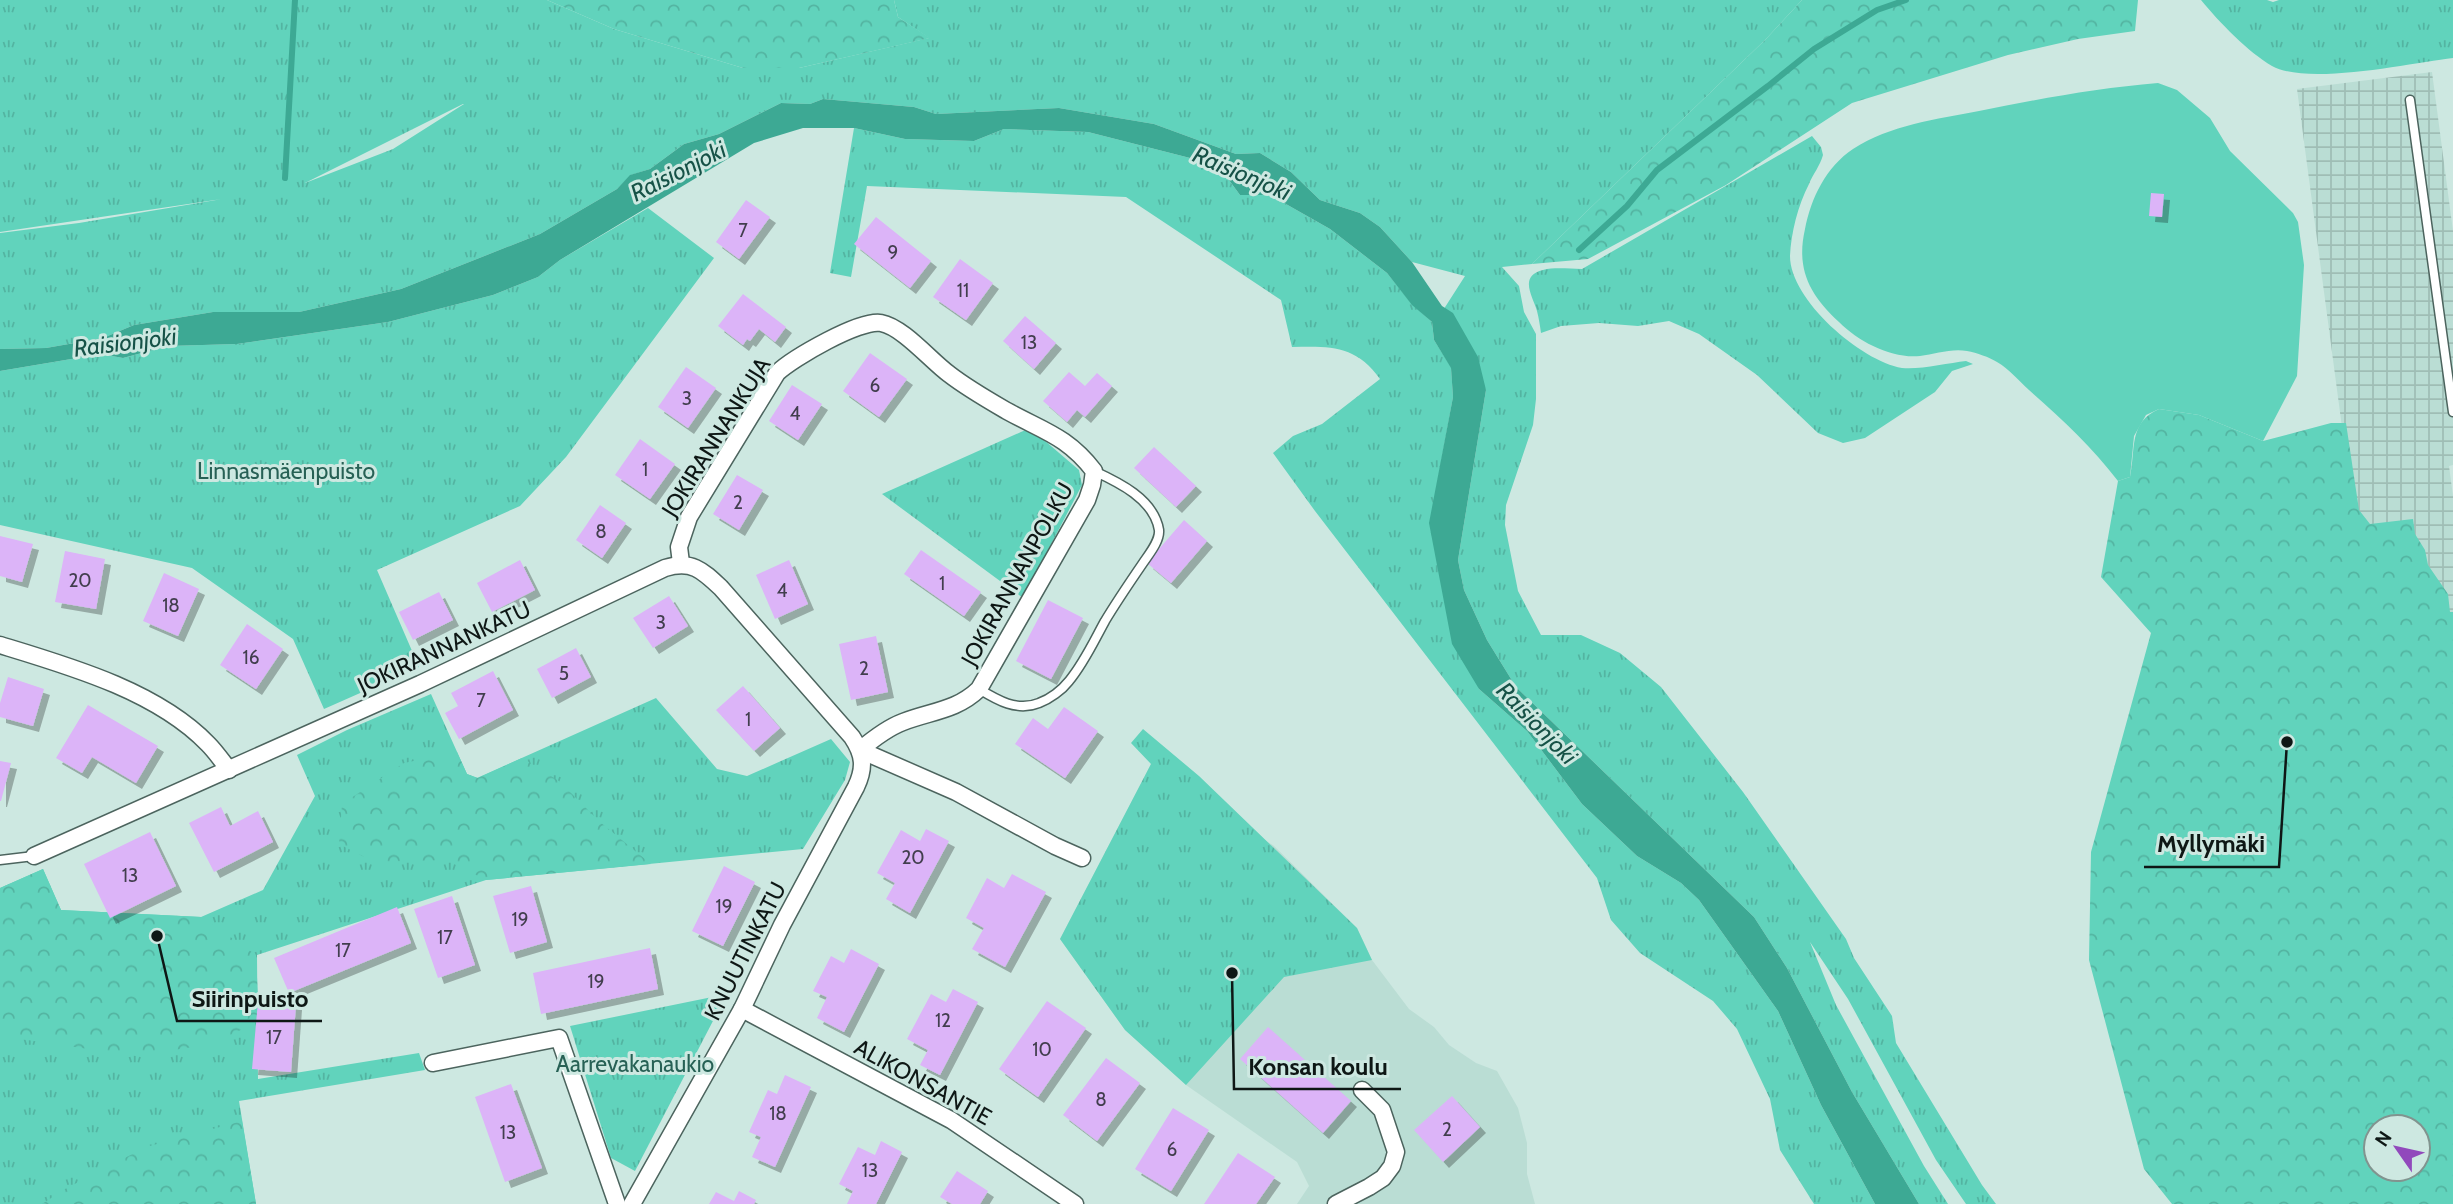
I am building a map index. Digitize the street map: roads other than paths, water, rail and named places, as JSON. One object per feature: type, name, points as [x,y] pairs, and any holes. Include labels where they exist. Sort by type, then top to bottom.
[{"type":"street","name":"JOKIRANNANKUJA","points":[[681,563],[679,547],[682,532],[778,373],[790,361],[810,349],[865,325],[880,323],[895,328],[950,375],[1009,412],[1052,433],[1085,460],[1094,471]]},
{"type":"street","name":"JOKIRANNANPOLKU","points":[[860,750],[902,722],[966,701],[979,689],[1087,500],[1093,485],[1094,471]]},
{"type":"street","points":[[681,563],[696,568],[721,588],[852,737],[860,750],[957,792],[1082,858]]},
{"type":"street","name":"JOKIRANNANKATU","points":[[34,856],[421,684],[665,568],[681,563]]},
{"type":"street","points":[[0,645],[79,669],[150,703],[209,744],[229,770]]},
{"type":"street","name":"KNUUTINKATU","points":[[632,1204],[742,1010],[782,925],[856,787],[863,763],[860,750]]},
{"type":"street","name":"ALIKONSANTIE","points":[[742,1010],[951,1121],[1075,1204]]},
{"type":"street","points":[[433,1063],[559,1038],[617,1204]]},
{"type":"street","points":[[1336,1204],[1383,1178],[1392,1166],[1396,1152],[1382,1110],[1362,1090]]},
{"type":"lane","points":[[2410,100],[2453,412]]},
{"type":"lane","points":[[979,689],[1001,702],[1019,706],[1038,704],[1053,695],[1068,682],[1083,661],[1118,599],[1154,547],[1159,533],[1155,519],[1144,505],[1132,491],[1094,471]]},
{"type":"lane","points":[[0,860],[34,856]]},
{"type":"water","name":"Raisionjoki","points":[[823,99],[914,107],[936,114],[1059,108],[1154,124],[1236,154],[1260,153],[1291,172],[1320,200],[1360,213],[1380,227],[1412,262],[1442,306],[1453,313],[1478,357],[1486,390],[1458,560],[1464,590],[1487,640],[1516,687],[1754,917],[1787,968],[1852,1092],[1919,1204],[1875,1204],[1821,1105],[1778,1011],[1699,900],[1681,883],[1637,856],[1582,804],[1527,731],[1479,689],[1452,644],[1429,523],[1453,397],[1451,368],[1434,340],[1432,322],[1412,305],[1387,273],[1330,229],[1270,195],[1240,195],[1226,176],[1194,159],[1088,132],[1004,129],[974,141],[905,139],[854,128],[803,128],[754,143],[560,260],[538,277],[493,295],[388,322],[237,344],[168,346],[123,358],[101,354],[0,371],[0,349],[46,348],[103,338],[134,325],[213,312],[299,312],[401,289],[540,234],[617,189],[630,175],[650,169],[684,144],[719,134],[781,103],[810,104]]},
{"type":"waterway","points":[[285,178],[295,0]]},
{"type":"waterway","points":[[1579,250],[1627,206],[1657,170],[1814,49],[1877,10],[1906,0]]},
{"type":"place","name":"Myllymäki","points":[[2287,742]]},
{"type":"place","name":"Siirinpuisto","points":[[157,936]]},
{"type":"place","name":"Konsan koulu","points":[[1232,973]]},
{"type":"park label","name":"Linnasmäenpuisto","points":[[286,471]]},
{"type":"park label","name":"Aarrevakanaukio","points":[[635,1064]]}]
